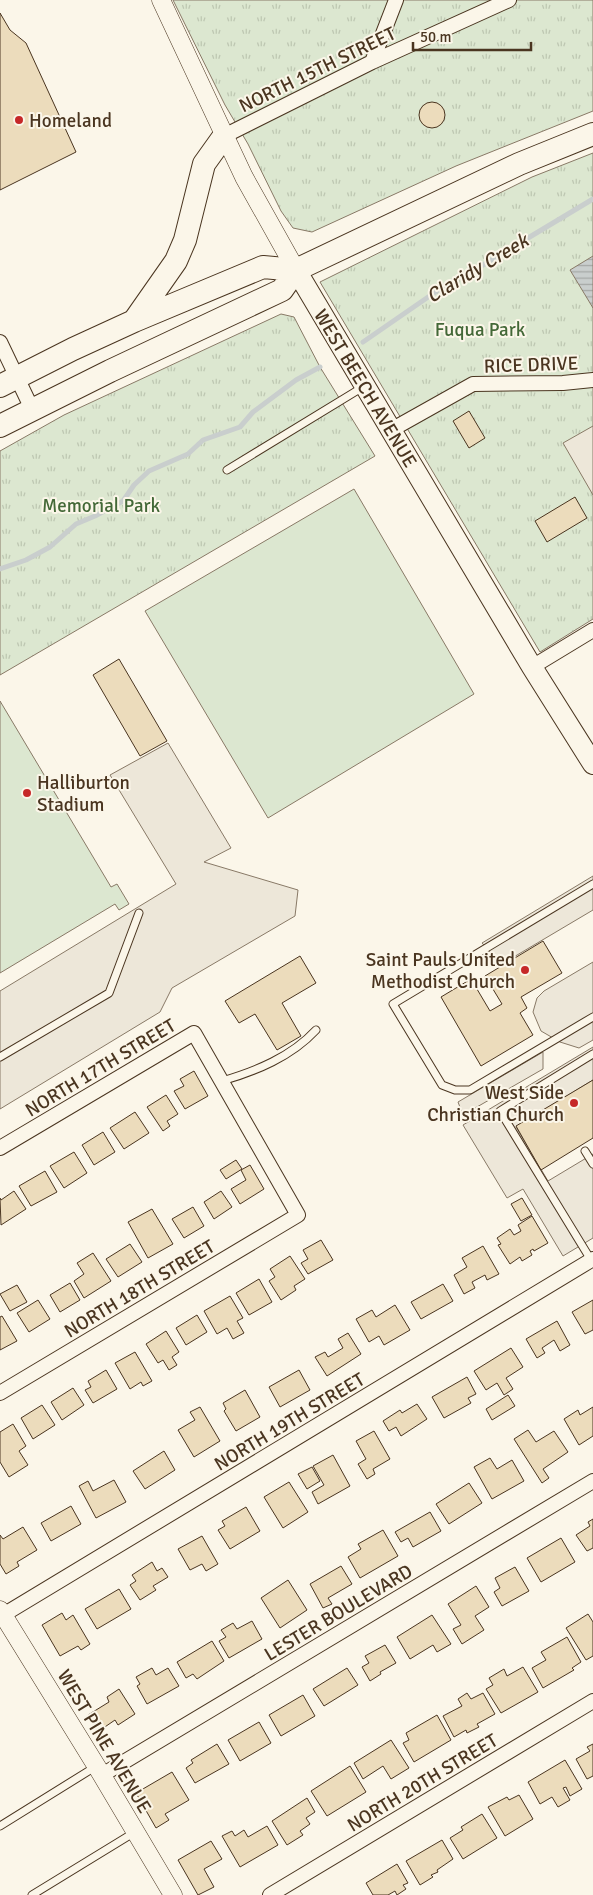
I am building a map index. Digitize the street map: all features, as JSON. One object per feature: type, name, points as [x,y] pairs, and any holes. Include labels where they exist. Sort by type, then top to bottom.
[{"type":"main road","points":[[0,426],[282,290],[296,270],[520,164],[593,134]]},
{"type":"main road","points":[[134,321],[176,261],[185,240],[204,164],[224,136]]},
{"type":"main road","points":[[8,382],[134,321],[263,267],[296,270]]},
{"type":"main road","name":"WEST BEECH AVENUE","points":[[296,270],[532,667],[593,764]]},
{"type":"street","name":"WEST BEECH AVENUE","points":[[161,0],[224,136],[266,218],[296,270]]},
{"type":"street","points":[[372,62],[396,0]]},
{"type":"street","name":"NORTH 15TH STREET","points":[[224,136],[372,62],[509,0]]},
{"type":"street","points":[[0,342],[8,382],[32,410]]},
{"type":"street","name":"RICE DRIVE","points":[[391,430],[473,384],[563,383],[593,380]]},
{"type":"street","points":[[532,667],[593,630]]},
{"type":"street","name":"NORTH 17TH STREET","points":[[0,1148],[194,1033],[222,1081]]},
{"type":"street","name":"NORTH 18TH STREET","points":[[0,1393],[298,1215],[222,1081]]},
{"type":"street","name":"NORTH 19TH STREET","points":[[1,1612],[592,1260]]},
{"type":"street","name":"LESTER BOULEVARD","points":[[99,1771],[593,1481]]},
{"type":"street","name":"WEST PINE AVENUE","points":[[1,1612],[173,1895]]},
{"type":"street","name":"NORTH 20TH STREET","points":[[270,1895],[593,1701]]},
{"type":"lane","points":[[227,470],[365,386]]},
{"type":"lane","points":[[593,884],[393,1004],[442,1085],[455,1090],[470,1090],[593,1017]]},
{"type":"lane","points":[[0,1057],[109,993],[139,913]]},
{"type":"lane","points":[[222,1081],[252,1072],[275,1061],[301,1044],[316,1030]]},
{"type":"lane","points":[[592,1260],[500,1110],[593,1054]]},
{"type":"lane","points":[[585,1150],[593,1164]]},
{"type":"lane","points":[[0,1826],[99,1771]]},
{"type":"lane","points":[[32,1895],[135,1832]]},
{"type":"green space","points":[[173,0],[593,0],[593,111],[456,166],[312,232],[293,228],[281,211],[248,144],[225,105]]},
{"type":"green space","name":"Fuqua Park","points":[[593,153],[593,619],[540,652],[320,282],[532,177]]},
{"type":"green space","name":"Memorial Park","points":[[281,314],[294,317],[320,367],[375,456],[0,675],[0,451],[64,415]]},
{"type":"green space","points":[[354,489],[474,694],[268,818],[145,611]]},
{"type":"green space","name":"Halliburton Stadium","points":[[0,701],[111,887],[117,884],[129,904],[119,910],[115,904],[0,973]]},
{"type":"shaded area","points":[[593,256],[593,308],[570,270]]},
{"type":"shaded area","points":[[593,426],[593,495],[563,443]]},
{"type":"shaded area","points":[[168,743],[231,848],[204,862],[298,890],[295,916],[172,988],[160,1012],[0,1109],[0,991],[176,884],[110,775]]},
{"type":"shaded area","points":[[593,876],[593,910],[507,961],[492,954],[482,943]]},
{"type":"shaded area","points":[[593,962],[593,1040],[579,1048],[560,1042],[541,1031],[533,1012],[537,998],[544,991]]},
{"type":"shaded area","points":[[593,1047],[593,1080],[516,1127],[548,1181],[593,1154],[593,1238],[563,1256],[523,1189],[507,1198],[463,1125]]},
{"type":"shaded area","points":[[543,1052],[543,1069],[463,1115],[458,1102]]},
{"type":"building","points":[[0,13],[10,30],[26,43],[76,152],[0,190]]},
{"type":"building","points":[[432,102],[441,106],[445,115],[441,124],[432,128],[423,124],[419,115],[423,106]]},
{"type":"building","points":[[469,411],[485,438],[469,448],[453,421]]},
{"type":"building","points":[[575,497],[587,518],[547,542],[535,521]]},
{"type":"building","points":[[119,659],[167,741],[140,756],[93,675]]},
{"type":"building","points":[[543,941],[562,973],[521,997],[527,1008],[520,1013],[533,1035],[481,1066],[441,997],[471,979],[490,1011],[502,1004],[485,976]]},
{"type":"building","points":[[300,956],[316,983],[282,1003],[301,1036],[277,1050],[255,1014],[239,1023],[225,1001]]},
{"type":"building","points":[[194,1071],[208,1096],[185,1109],[174,1091],[184,1086],[180,1079]]},
{"type":"building","name":"West Side Christian Church","points":[[593,1080],[593,1138],[541,1170],[516,1126]]},
{"type":"building","points":[[166,1095],[178,1114],[167,1121],[170,1126],[163,1131],[147,1107]]},
{"type":"building","points":[[135,1112],[149,1133],[124,1149],[110,1128]]},
{"type":"building","points":[[103,1132],[115,1152],[94,1165],[82,1145]]},
{"type":"building","points":[[74,1152],[87,1173],[64,1188],[50,1166]]},
{"type":"building","points":[[236,1160],[242,1169],[226,1179],[220,1170]]},
{"type":"building","points":[[250,1165],[264,1189],[240,1204],[231,1189],[246,1180],[241,1170]]},
{"type":"building","points":[[45,1171],[57,1192],[31,1206],[19,1186]]},
{"type":"building","points":[[14,1191],[26,1209],[1,1225],[0,1198],[1,1200]]},
{"type":"building","points":[[221,1191],[232,1207],[214,1219],[204,1202]]},
{"type":"building","points":[[522,1198],[532,1215],[521,1221],[511,1204]]},
{"type":"building","points":[[193,1207],[204,1226],[184,1238],[172,1219]]},
{"type":"building","points":[[152,1209],[173,1244],[148,1258],[128,1222]]},
{"type":"building","points":[[532,1216],[548,1243],[534,1251],[533,1249],[530,1251],[532,1255],[522,1261],[520,1257],[510,1264],[498,1245],[501,1244],[497,1238],[510,1229],[514,1235],[521,1231],[518,1225]]},
{"type":"building","points":[[321,1240],[333,1260],[308,1274],[301,1263],[308,1259],[303,1250]]},
{"type":"building","points":[[130,1244],[142,1262],[118,1277],[106,1259]]},
{"type":"building","points":[[483,1246],[499,1274],[487,1280],[485,1275],[472,1282],[475,1288],[464,1294],[454,1275],[467,1267],[462,1258]]},
{"type":"building","points":[[93,1253],[111,1281],[84,1298],[74,1281],[84,1274],[77,1263]]},
{"type":"building","points":[[290,1256],[305,1279],[294,1286],[296,1290],[281,1300],[269,1281],[275,1277],[270,1269]]},
{"type":"building","points":[[259,1279],[272,1302],[249,1315],[236,1293]]},
{"type":"building","points":[[70,1283],[80,1300],[60,1312],[50,1295]]},
{"type":"building","points":[[443,1284],[453,1301],[421,1319],[411,1302]]},
{"type":"building","points":[[17,1285],[27,1302],[10,1311],[0,1294]]},
{"type":"building","points":[[230,1296],[243,1318],[237,1321],[244,1333],[233,1339],[227,1328],[217,1334],[204,1311]]},
{"type":"building","points":[[38,1300],[50,1319],[29,1332],[17,1313]]},
{"type":"building","points":[[593,1300],[593,1330],[585,1334],[572,1312]]},
{"type":"building","points":[[395,1305],[410,1330],[384,1345],[379,1336],[369,1342],[356,1319],[372,1310],[376,1317]]},
{"type":"building","points":[[197,1315],[207,1332],[186,1345],[176,1328]]},
{"type":"building","points":[[2,1316],[17,1341],[0,1350],[0,1317]]},
{"type":"building","points":[[557,1321],[570,1345],[560,1351],[554,1340],[542,1348],[545,1353],[537,1358],[526,1339]]},
{"type":"building","points":[[166,1331],[179,1352],[172,1357],[177,1365],[169,1370],[163,1360],[158,1363],[146,1344]]},
{"type":"building","points":[[348,1333],[361,1354],[327,1376],[315,1357],[325,1352],[328,1357],[343,1348],[338,1339]]},
{"type":"building","points":[[511,1348],[523,1367],[506,1378],[513,1389],[504,1395],[497,1383],[486,1390],[474,1371]]},
{"type":"building","points":[[135,1352],[152,1381],[143,1386],[141,1382],[130,1389],[115,1363]]},
{"type":"building","points":[[106,1370],[117,1389],[93,1403],[85,1390],[91,1387],[88,1381]]},
{"type":"building","points":[[299,1370],[310,1390],[280,1407],[269,1387]]},
{"type":"building","points":[[467,1377],[476,1394],[468,1398],[471,1403],[444,1418],[432,1397]]},
{"type":"building","points":[[73,1388],[84,1405],[62,1420],[51,1402]]},
{"type":"building","points":[[245,1390],[260,1417],[236,1431],[224,1411],[226,1409],[223,1403]]},
{"type":"building","points":[[508,1395],[515,1406],[492,1420],[486,1409]]},
{"type":"building","points":[[417,1404],[427,1419],[401,1436],[396,1427],[389,1431],[383,1421],[400,1410],[402,1413]]},
{"type":"building","points":[[42,1405],[55,1425],[33,1439],[21,1418]]},
{"type":"building","points":[[200,1407],[220,1441],[194,1457],[178,1430],[195,1420],[190,1412]]},
{"type":"building","points":[[593,1407],[593,1436],[579,1445],[564,1419],[578,1410],[580,1415]]},
{"type":"building","points":[[13,1424],[26,1446],[19,1451],[28,1465],[9,1477],[0,1462],[0,1432]]},
{"type":"building","points":[[528,1430],[536,1442],[554,1431],[568,1452],[543,1469],[549,1478],[542,1483],[514,1439]]},
{"type":"building","points":[[374,1431],[390,1459],[373,1469],[375,1474],[367,1479],[358,1464],[366,1459],[356,1441]]},
{"type":"building","points":[[164,1451],[175,1470],[145,1489],[133,1471]]},
{"type":"building","points":[[333,1455],[350,1486],[318,1504],[312,1492],[324,1485],[313,1466]]},
{"type":"building","points":[[490,1458],[497,1469],[512,1460],[524,1481],[492,1499],[474,1467]]},
{"type":"building","points":[[312,1467],[320,1481],[307,1489],[298,1474]]},
{"type":"building","points":[[114,1480],[126,1502],[96,1518],[79,1486],[88,1481],[93,1491]]},
{"type":"building","points":[[289,1482],[308,1512],[283,1528],[264,1497]]},
{"type":"building","points":[[469,1483],[482,1503],[449,1524],[436,1504]]},
{"type":"building","points":[[71,1506],[81,1524],[51,1541],[41,1523]]},
{"type":"building","points":[[246,1507],[260,1531],[230,1549],[218,1530],[225,1526],[222,1521]]},
{"type":"building","points":[[430,1512],[441,1531],[413,1547],[408,1538],[401,1542],[395,1532]]},
{"type":"building","points":[[593,1519],[593,1548],[587,1551],[576,1535],[590,1526],[588,1522]]},
{"type":"building","points":[[23,1527],[37,1550],[17,1562],[19,1566],[6,1574],[0,1564],[0,1535],[3,1539]]},
{"type":"building","points":[[383,1530],[398,1556],[360,1578],[348,1557],[361,1549],[358,1544]]},
{"type":"building","points":[[202,1536],[218,1564],[206,1571],[202,1564],[190,1570],[178,1549]]},
{"type":"building","points":[[561,1538],[575,1562],[541,1582],[527,1558]]},
{"type":"building","points":[[152,1562],[157,1571],[162,1568],[168,1577],[153,1586],[156,1590],[140,1600],[130,1585],[136,1581],[132,1575]]},
{"type":"building","points":[[341,1566],[352,1584],[328,1598],[332,1604],[323,1608],[310,1584]]},
{"type":"building","points":[[515,1567],[529,1591],[502,1606],[494,1592],[500,1588],[495,1578]]},
{"type":"building","points":[[288,1580],[307,1610],[280,1628],[261,1598]]},
{"type":"building","points":[[476,1586],[489,1607],[475,1616],[484,1630],[462,1644],[453,1629],[461,1625],[448,1604]]},
{"type":"building","points":[[119,1589],[131,1609],[97,1629],[85,1609]]},
{"type":"building","points":[[62,1613],[66,1620],[73,1615],[90,1644],[81,1650],[78,1646],[60,1656],[42,1625]]},
{"type":"building","points":[[588,1614],[593,1622],[593,1656],[586,1660],[566,1628]]},
{"type":"building","points":[[432,1615],[451,1644],[437,1652],[433,1645],[410,1659],[397,1637]]},
{"type":"building","points":[[252,1621],[262,1639],[229,1658],[219,1641],[226,1637],[221,1630],[233,1623],[237,1629]]},
{"type":"building","points":[[567,1637],[581,1662],[572,1668],[574,1670],[543,1688],[532,1668],[546,1660],[541,1652]]},
{"type":"building","points":[[212,1641],[224,1661],[197,1679],[193,1674],[186,1678],[177,1662]]},
{"type":"building","points":[[385,1645],[396,1663],[380,1672],[381,1674],[370,1681],[362,1667],[369,1663],[365,1656]]},
{"type":"building","points":[[523,1667],[538,1692],[501,1713],[486,1689],[493,1685],[489,1678],[504,1669],[507,1676]]},
{"type":"building","points":[[152,1668],[156,1675],[168,1668],[179,1686],[147,1704],[137,1686],[140,1684],[136,1677]]},
{"type":"building","points":[[347,1668],[358,1685],[324,1706],[313,1689]]},
{"type":"building","points":[[119,1689],[135,1714],[118,1725],[115,1720],[99,1731],[88,1715],[109,1702],[107,1697]]},
{"type":"building","points":[[467,1693],[471,1699],[483,1693],[495,1714],[477,1724],[479,1727],[467,1733],[466,1730],[454,1737],[443,1716],[462,1706],[458,1699]]},
{"type":"building","points":[[303,1695],[315,1716],[281,1736],[269,1715]]},
{"type":"building","points":[[437,1715],[451,1740],[414,1762],[403,1743],[409,1740],[406,1733]]},
{"type":"building","points":[[259,1722],[271,1743],[240,1761],[228,1740]]},
{"type":"building","points":[[391,1740],[409,1768],[391,1779],[383,1766],[363,1779],[354,1763]]},
{"type":"building","points":[[217,1744],[229,1764],[195,1783],[186,1768],[193,1763],[191,1760]]},
{"type":"building","points":[[593,1744],[593,1776],[587,1779],[576,1759],[590,1751],[587,1747]]},
{"type":"building","points":[[565,1760],[582,1789],[570,1796],[566,1787],[563,1788],[570,1800],[558,1807],[552,1797],[540,1804],[528,1782]]},
{"type":"building","points":[[350,1766],[366,1792],[327,1816],[311,1791]]},
{"type":"building","points":[[172,1772],[189,1800],[165,1814],[169,1820],[156,1828],[136,1793]]},
{"type":"building","points":[[519,1795],[533,1819],[505,1836],[488,1807],[507,1797],[509,1800]]},
{"type":"building","points":[[307,1798],[315,1812],[306,1818],[310,1824],[300,1831],[303,1835],[287,1845],[272,1821]]},
{"type":"building","points":[[482,1814],[497,1838],[463,1859],[450,1838],[463,1830],[461,1827]]},
{"type":"building","points":[[267,1826],[278,1845],[240,1867],[222,1836],[232,1831],[235,1836],[244,1830],[248,1837]]},
{"type":"building","points":[[442,1840],[453,1859],[437,1870],[438,1872],[431,1875],[433,1877],[420,1885],[406,1861]]},
{"type":"building","points":[[211,1841],[222,1859],[204,1869],[214,1887],[198,1895],[178,1860]]},
{"type":"building","points":[[397,1864],[408,1883],[403,1885],[406,1889],[397,1895],[395,1891],[388,1895],[373,1895],[366,1883]]},
{"type":"waterway","name":"Claridy Creek","points":[[363,342],[447,284],[483,265],[593,199]]},
{"type":"waterway","name":"Claridy Creek","points":[[0,569],[26,560],[50,547],[76,524],[123,501],[134,485],[149,471],[188,454],[203,440],[240,427],[253,412],[296,380],[320,367]]},
{"type":"place","name":"Homeland","points":[[19,120]]},
{"type":"place","name":"Halliburton Stadium","points":[[27,793]]},
{"type":"place","name":"Saint Pauls United Methodist Church","points":[[525,970]]},
{"type":"place","name":"West Side Christian Church","points":[[574,1103]]}]
